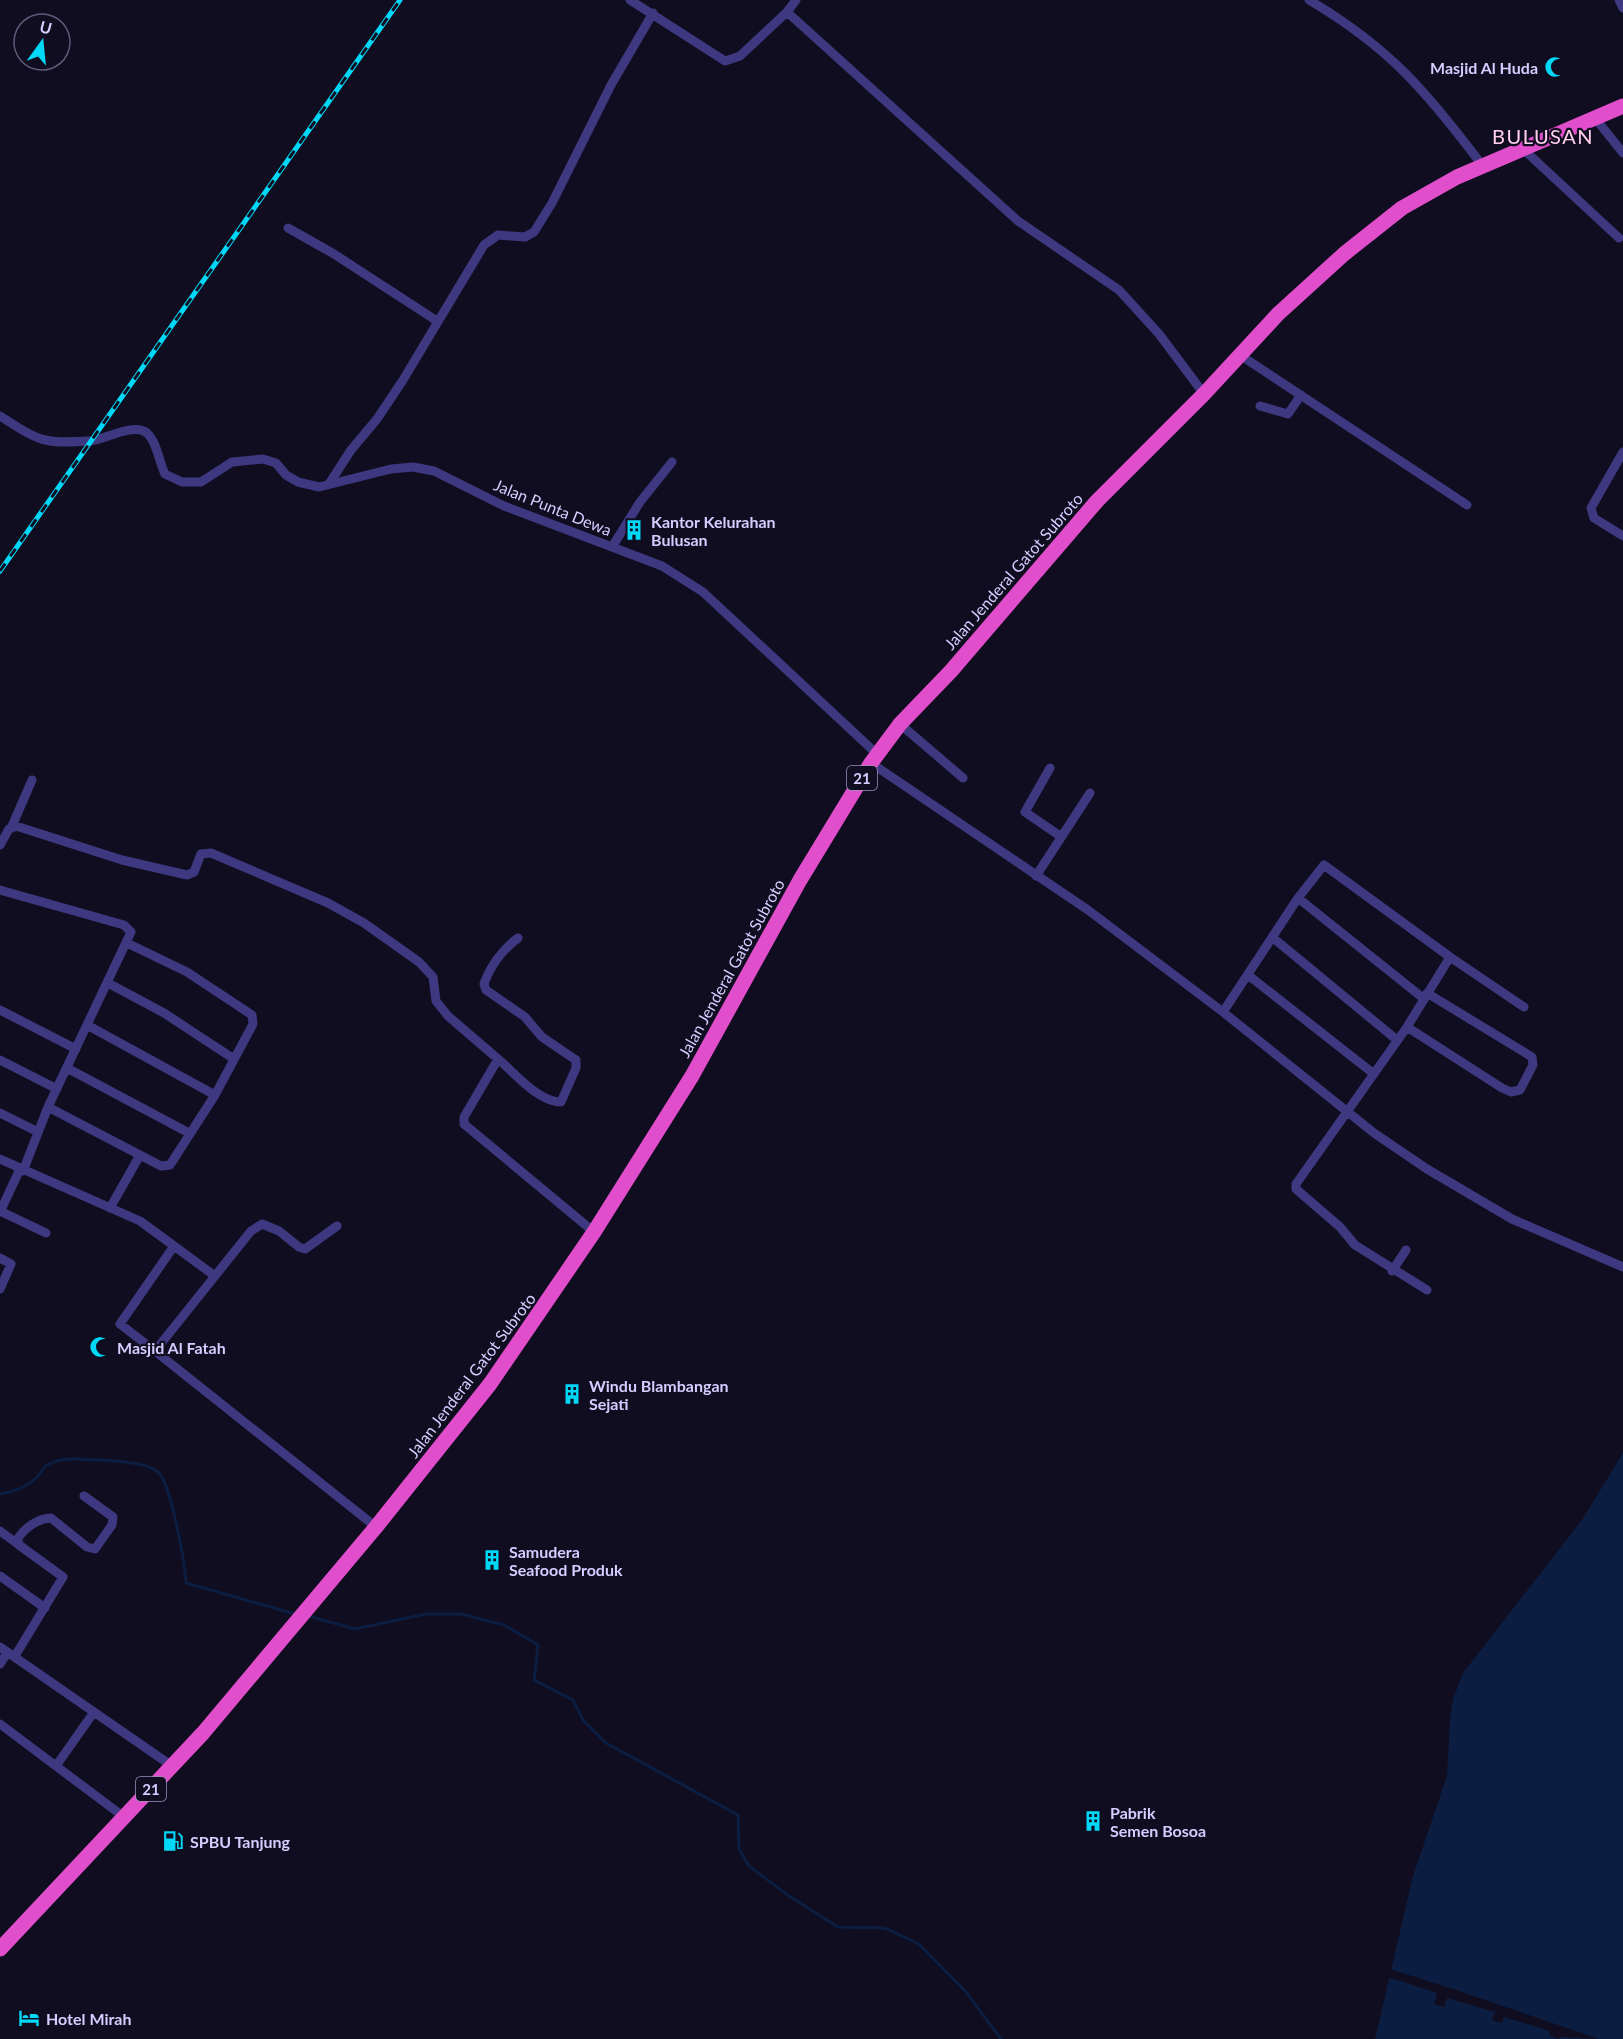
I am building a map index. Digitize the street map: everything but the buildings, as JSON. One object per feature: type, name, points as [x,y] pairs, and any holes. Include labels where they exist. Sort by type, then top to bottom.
[{"type":"highway","name":"21","points":[[1595,118],[1623,106]]},
{"type":"highway","name":"Jalan Jenderal Gatot Subroto","points":[[0,1949],[172,1766],[296,1623],[376,1527],[489,1384],[594,1232],[692,1076],[800,880],[874,759],[900,724],[951,671],[1097,501],[1278,314],[1372,230],[1402,208],[1482,165],[1595,118]]},
{"type":"street","points":[[630,0],[654,13],[720,59],[731,61],[740,56],[787,12],[796,0]]},
{"type":"street","points":[[1309,0],[1362,34],[1412,78],[1436,103],[1482,165]]},
{"type":"street","points":[[1619,0],[1623,8]]},
{"type":"street","points":[[787,12],[1018,221],[1119,290],[1159,334],[1204,393]]},
{"type":"street","points":[[329,484],[403,380],[484,244],[498,235],[525,237],[534,232],[552,203],[611,85],[654,13]]},
{"type":"street","points":[[1595,118],[1623,153]]},
{"type":"street","points":[[1523,149],[1619,238]]},
{"type":"street","points":[[288,228],[334,254],[437,321]]},
{"type":"street","points":[[1240,355],[1467,505]]},
{"type":"street","points":[[1260,406],[1288,414],[1301,395]]},
{"type":"street","name":"Jalan Punta Dewa","points":[[0,416],[43,441],[92,441],[135,429],[145,431],[152,439],[165,474],[182,483],[201,482],[232,462],[263,459],[276,463],[286,475],[298,482],[320,487],[391,469],[413,467],[434,471],[504,506],[662,566],[703,592],[874,759],[1036,876],[1088,910],[1223,1012],[1374,1133],[1464,1193],[1512,1219],[1623,1268]]},
{"type":"street","points":[[1623,452],[1590,508],[1594,518],[1623,536]]},
{"type":"street","points":[[612,547],[640,502],[672,462]]},
{"type":"street","points":[[900,724],[963,778]]},
{"type":"street","points":[[1050,768],[1025,812],[1060,836]]},
{"type":"street","points":[[0,844],[12,826],[32,780]]},
{"type":"street","points":[[1036,876],[1090,793]]},
{"type":"street","points":[[12,826],[122,860],[187,875],[194,872],[201,854],[211,853],[328,903],[364,923],[418,962],[433,977],[436,1001],[448,1016],[541,1095],[553,1102],[561,1101],[566,1096],[576,1068],[576,1060],[542,1037],[525,1017],[486,990],[484,984],[507,946],[518,938]]},
{"type":"street","points":[[1223,1012],[1321,866],[1328,866],[1450,957],[1524,1007]]},
{"type":"street","points":[[0,890],[124,924],[131,932],[0,1211],[46,1233]]},
{"type":"street","points":[[1298,898],[1425,996],[1532,1057],[1533,1065],[1520,1090],[1511,1092],[1407,1027]]},
{"type":"street","points":[[1272,937],[1397,1040]]},
{"type":"street","points":[[48,1107],[161,1166],[170,1165],[215,1095],[253,1024],[252,1015],[187,972],[127,943]]},
{"type":"street","points":[[1427,1290],[1392,1270],[1349,1240],[1340,1227],[1296,1189],[1296,1184],[1407,1027],[1450,957]]},
{"type":"street","points":[[1248,975],[1374,1074]]},
{"type":"street","points":[[108,983],[164,1013],[234,1059]]},
{"type":"street","points":[[0,1010],[76,1049]]},
{"type":"street","points":[[87,1025],[215,1095]]},
{"type":"street","points":[[498,1059],[464,1117],[464,1124],[594,1232]]},
{"type":"street","points":[[0,1060],[57,1089]]},
{"type":"street","points":[[67,1068],[189,1133]]},
{"type":"street","points":[[0,1113],[39,1132]]},
{"type":"street","points":[[110,1208],[140,1155]]},
{"type":"street","points":[[0,1159],[140,1221],[215,1276]]},
{"type":"street","points":[[155,1351],[251,1231],[262,1224],[279,1231],[305,1249],[337,1226]]},
{"type":"street","points":[[174,1246],[120,1324],[376,1527]]},
{"type":"street","points":[[1392,1270],[1406,1250]]},
{"type":"street","points":[[0,1258],[12,1264],[0,1289]]},
{"type":"street","points":[[19,1545],[18,1538],[24,1530],[45,1518],[51,1518],[87,1547],[96,1549],[112,1525],[113,1517],[84,1496]]},
{"type":"street","points":[[0,1531],[63,1577],[45,1608],[7,1652],[0,1664]]},
{"type":"street","points":[[0,1576],[45,1608]]},
{"type":"street","points":[[7,1652],[172,1766]]},
{"type":"street","points":[[56,1766],[94,1712]]},
{"type":"street","points":[[0,1724],[124,1817]]},
{"type":"water","points":[[1623,1453],[1623,2039],[1375,2039],[1413,1876],[1447,1776],[1453,1699],[1463,1673],[1582,1520]]},
{"type":"pier","points":[[1390,1969],[1599,2039],[1561,2037],[1558,2039],[1549,2036],[1550,2031],[1504,2017],[1502,2023],[1492,2020],[1495,2012],[1447,1998],[1444,2007],[1434,2004],[1437,1993],[1388,1977]]},
{"type":"waterway","points":[[0,1494],[33,1481],[47,1465],[61,1460],[80,1459],[146,1466],[158,1472],[168,1491],[180,1542],[186,1583],[295,1614]]},
{"type":"waterway","points":[[308,1616],[355,1629],[426,1614],[461,1614],[504,1625],[538,1645],[534,1680],[573,1700],[583,1720],[606,1743],[738,1815],[739,1849],[749,1866],[789,1896],[838,1927],[885,1928],[919,1944],[966,1992],[1001,2039]]},
{"type":"railway","points":[[0,571],[400,0]]},
{"type":"place","name":"Masjid Al Huda","points":[[1555,67]]},
{"type":"place","name":"Kantor Kelurahan Bulusan","points":[[634,530]]},
{"type":"place","name":"Masjid Al Fatah","points":[[100,1347]]},
{"type":"place","name":"Windu Blambangan Sejati","points":[[572,1394]]},
{"type":"place","name":"Samudera Seafood Produk","points":[[492,1560]]},
{"type":"place","name":"Pabrik Semen Bosoa","points":[[1093,1821]]},
{"type":"place","name":"SPBU Tanjung","points":[[173,1841]]},
{"type":"place","name":"Hotel Mirah","points":[[29,2018]]},
{"type":"district","name":"BULUSAN","points":[[1543,136]]}]
